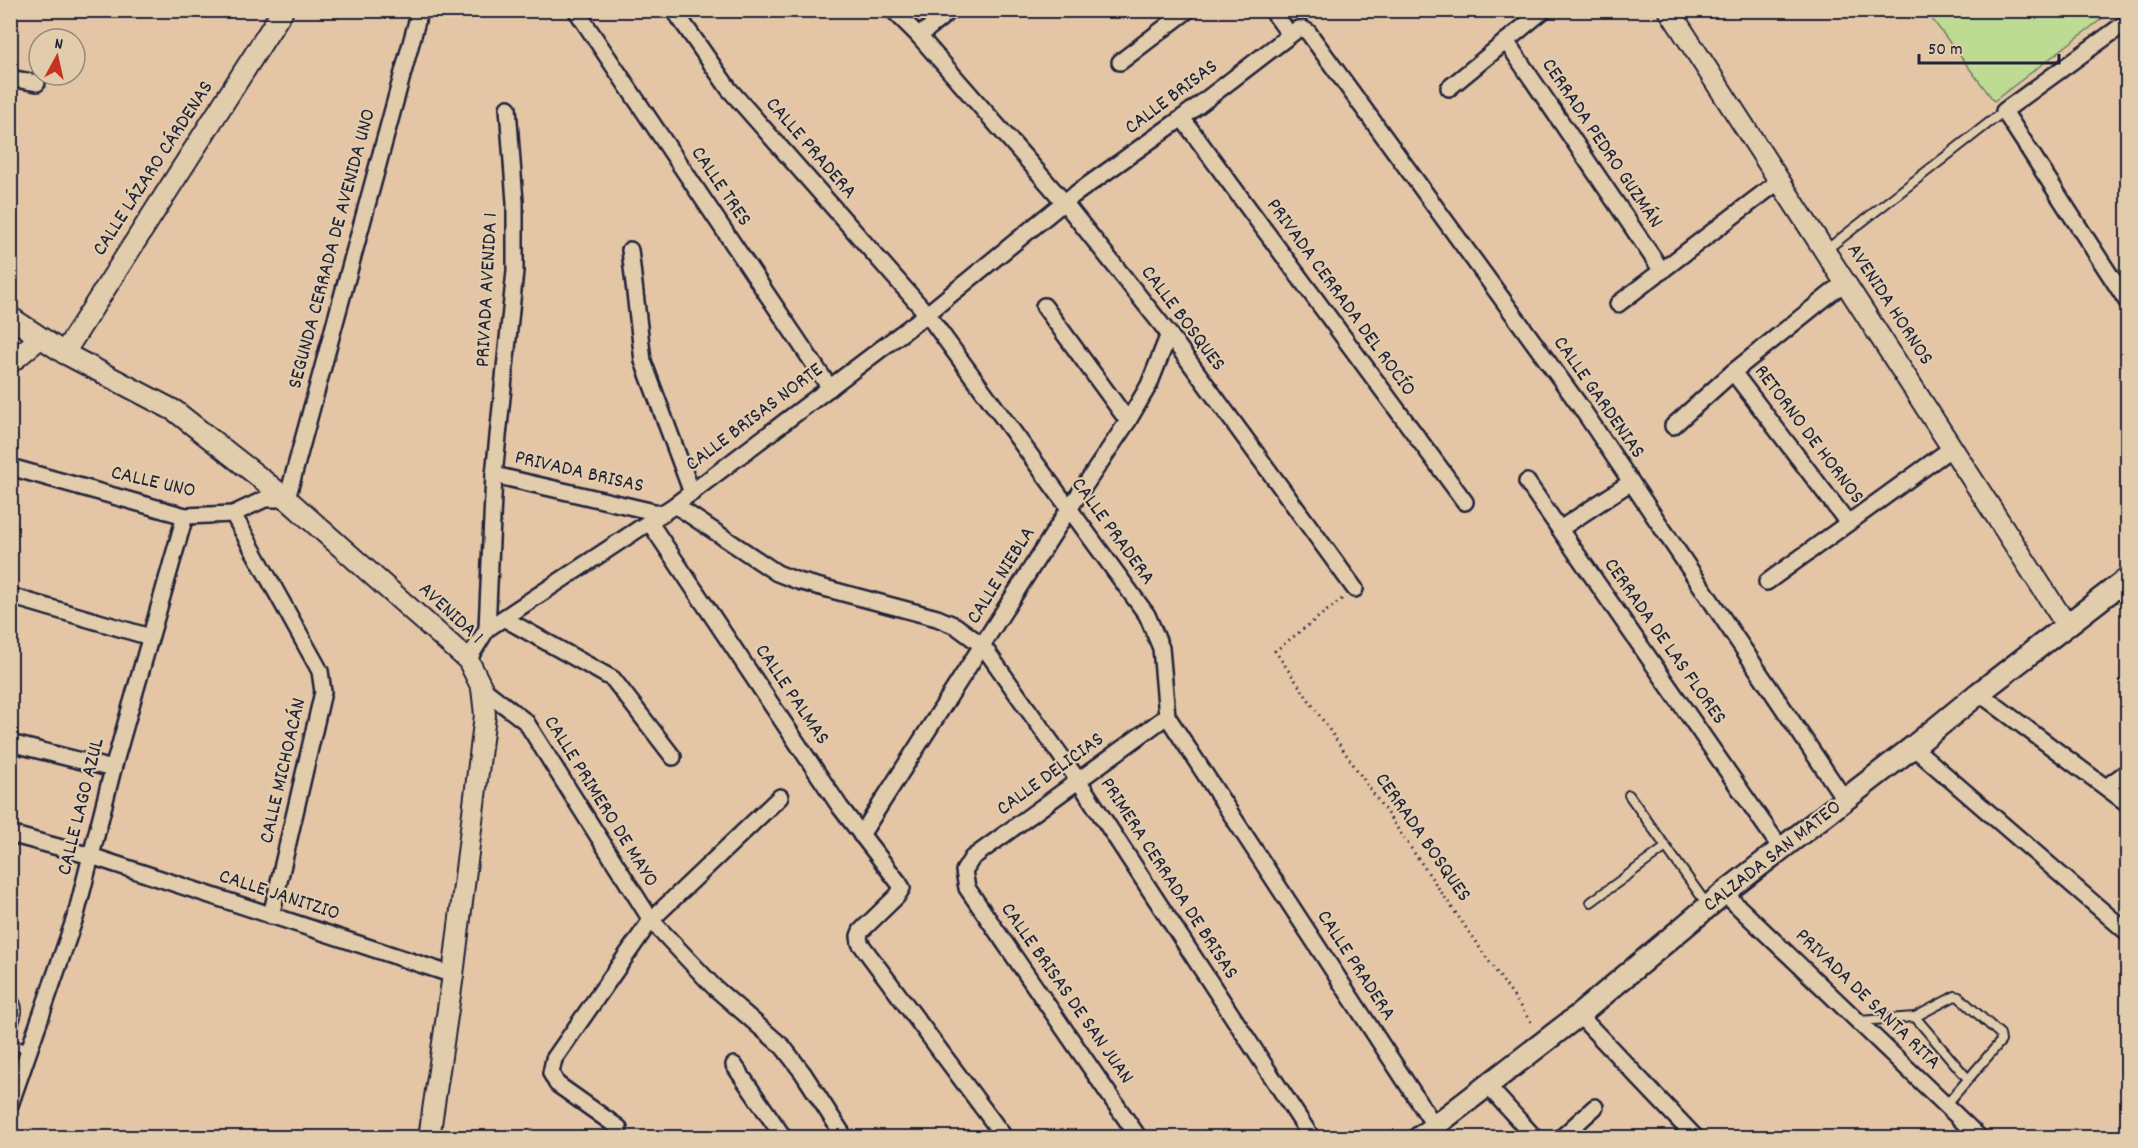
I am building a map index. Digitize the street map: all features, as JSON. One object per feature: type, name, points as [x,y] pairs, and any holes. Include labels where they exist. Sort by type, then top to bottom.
[{"type":"main road","name":"CALZADA SAN MATEO","points":[[1427,1131],[1579,1016],[1717,900],[2127,578]]},
{"type":"street","name":"CALLE LÁZARO CÁRDENAS","points":[[64,353],[283,10]]},
{"type":"street","name":"SEGUNDA CERRADA DE AVENIDA UNO","points":[[287,499],[420,10]]},
{"type":"street","name":"CALLE TRES","points":[[576,10],[830,388]]},
{"type":"street","name":"CALLE PRADERA","points":[[674,10],[729,89],[927,314],[1147,615],[1161,648],[1167,716],[1427,1131]]},
{"type":"street","name":"CALLE BOSQUES","points":[[892,10],[919,36],[1064,202],[1168,334],[1356,589]]},
{"type":"street","points":[[919,36],[951,10]]},
{"type":"street","points":[[1120,62],[1188,10]]},
{"type":"street","name":"CALLE GARDENIAS","points":[[1272,10],[1296,32],[1315,41],[1573,396],[1845,800]]},
{"type":"street","points":[[1449,88],[1544,10]]},
{"type":"street","name":"AVENIDA HORNOS","points":[[1669,10],[2067,626]]},
{"type":"street","points":[[2127,21],[2004,111],[2127,303]]},
{"type":"street","name":"CALLE BRISAS","points":[[1064,202],[1182,118],[1296,32]]},
{"type":"street","name":"CERRADA PEDRO GUZMÁN","points":[[1506,41],[1662,271]]},
{"type":"street","points":[[10,78],[27,81]]},
{"type":"street","name":"PRIVADA AVENIDA 1","points":[[494,475],[515,271],[515,202],[508,108]]},
{"type":"street","name":"PRIVADA CERRADA DEL ROCÍO","points":[[1182,118],[1465,502]]},
{"type":"street","points":[[1618,304],[1779,181]]},
{"type":"street","name":"CALLE BRISAS NORTE","points":[[468,660],[487,629],[692,493],[927,314],[1064,202]]},
{"type":"street","points":[[630,250],[643,361],[692,493]]},
{"type":"street","points":[[1673,426],[1734,372],[1845,282]]},
{"type":"street","points":[[1044,306],[1128,421]]},
{"type":"street","name":"AVENIDA 1","points":[[10,317],[64,353],[175,411],[287,499],[468,660],[482,688],[485,714],[453,975],[429,1137]]},
{"type":"street","name":"CALLE NIEBLA","points":[[861,835],[1069,509],[1128,421],[1149,385],[1168,334]]},
{"type":"street","points":[[10,363],[40,338]]},
{"type":"street","name":"RETORNO DE HORNOS","points":[[1734,372],[1848,523]]},
{"type":"street","points":[[1767,582],[1953,447]]},
{"type":"street","name":"CALLE UNO","points":[[10,467],[184,516],[233,514],[265,499],[287,499]]},
{"type":"street","name":"PRIVADA BRISAS","points":[[487,629],[494,475],[669,509]]},
{"type":"street","name":"CERRADA DE LAS FLORES","points":[[1527,482],[1782,850]]},
{"type":"street","points":[[1560,529],[1631,482]]},
{"type":"street","name":"PRIMERA CERRADA DE BRISAS","points":[[669,509],[777,573],[798,581],[937,618],[956,626],[983,646],[1078,780],[1312,1137]]},
{"type":"street","name":"CALLE MICHOACÁN","points":[[233,514],[320,671],[323,692],[271,916]]},
{"type":"street","name":"CALLE LAGO AZUL","points":[[10,1105],[76,915],[113,769],[184,516]]},
{"type":"street","name":"CALLE PALMAS","points":[[650,523],[861,835],[902,888],[897,896],[861,931],[860,943],[1005,1137]]},
{"type":"street","points":[[10,596],[150,637]]},
{"type":"street","points":[[505,619],[613,678],[673,757]]},
{"type":"street","name":"CALLE PRIMERO DE MAYO","points":[[482,688],[526,722],[651,920],[714,987],[783,1047],[845,1137]]},
{"type":"street","points":[[1979,693],[2127,804]]},
{"type":"street","name":"CALLE DELICIAS","points":[[964,871],[972,858],[1167,716]]},
{"type":"street","points":[[10,743],[113,769]]},
{"type":"street","points":[[1913,747],[2127,933]]},
{"type":"street","points":[[2106,788],[2127,771]]},
{"type":"street","points":[[619,1128],[557,1084],[551,1073],[554,1059],[651,920],[780,797]]},
{"type":"street","name":"CALLE JANITZIO","points":[[10,834],[91,856],[453,975]]},
{"type":"street","name":"CALLE BRISAS DE SAN JUAN","points":[[964,871],[967,888],[1139,1137]]},
{"type":"street","name":"PRIVADA DE SANTA RITA","points":[[1717,900],[1858,1021],[1980,1137]]},
{"type":"street","points":[[1579,1016],[1696,1137]]},
{"type":"street","points":[[734,1065],[784,1137]]},
{"type":"street","points":[[1487,1085],[1534,1137]]},
{"type":"street","points":[[1561,1137],[1594,1107]]},
{"type":"lane","points":[[1825,251],[2004,111]]},
{"type":"lane","points":[[1629,795],[1666,847],[1717,900]]},
{"type":"lane","points":[[1591,903],[1666,847]]},
{"type":"lane","points":[[10,996],[17,1002],[18,1010],[10,1033]]},
{"type":"lane","points":[[1858,1021],[1915,1017],[1955,996],[2000,1034],[2001,1041],[1946,1105]]},
{"type":"lane","points":[[1915,1017],[1968,1079]]},
{"type":"lane","points":[[10,1043],[30,1051]]},
{"type":"path","name":"CERRADA BOSQUES","points":[[1356,589],[1275,651],[1544,1042]]},
{"type":"green space","points":[[1926,11],[2112,11],[1994,101]]}]
